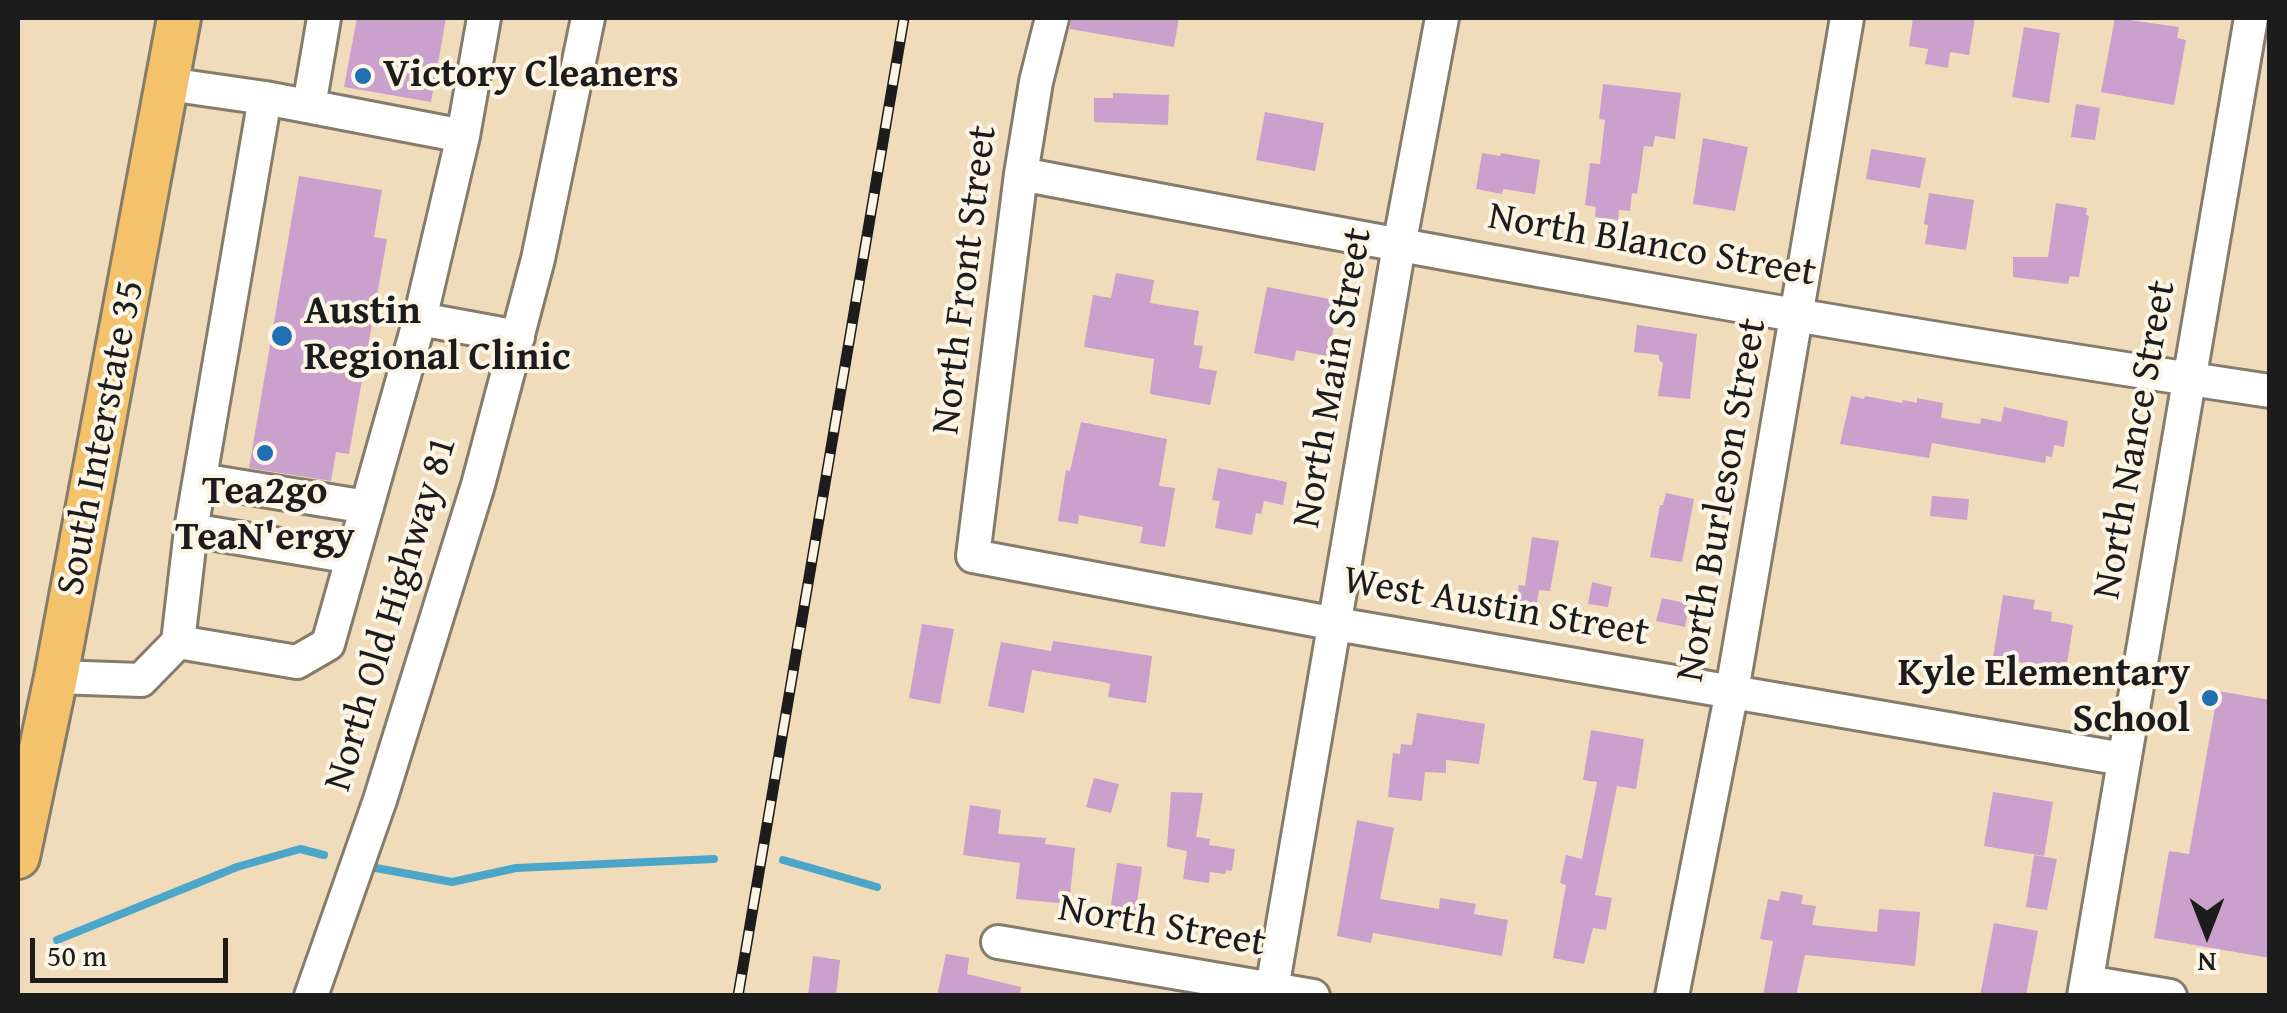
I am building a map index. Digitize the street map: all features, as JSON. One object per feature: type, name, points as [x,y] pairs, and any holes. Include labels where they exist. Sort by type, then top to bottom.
[{"type":"main road","name":"South Interstate 35","points":[[18,857],[56,678],[180,18]]},
{"type":"street","points":[[309,106],[324,18]]},
{"type":"street","points":[[178,642],[296,662],[328,644],[420,319],[463,136],[484,18]]},
{"type":"street","name":"North Old Highway 81","points":[[311,996],[380,800],[478,484],[538,258],[588,18]]},
{"type":"street","name":"North Front Street","points":[[973,556],[1022,174],[1036,82],[1052,18]]},
{"type":"street","name":"North Main Street","points":[[1272,989],[1399,246],[1442,18]]},
{"type":"street","name":"North Burleson Street","points":[[1672,996],[1732,691],[1848,18]]},
{"type":"street","name":"North Nance Street","points":[[2086,989],[2251,18]]},
{"type":"street","points":[[168,84],[265,98],[463,136]]},
{"type":"street","points":[[56,678],[141,680],[178,642],[191,530],[265,98]]},
{"type":"street","name":"North Blanco Street","points":[[1022,174],[1399,246],[2270,391]]},
{"type":"street","points":[[420,319],[518,337]]},
{"type":"street","points":[[200,480],[367,507]]},
{"type":"street","points":[[191,530],[352,557]]},
{"type":"street","name":"West Austin Street","points":[[973,556],[1336,624],[2124,758]]},
{"type":"street","name":"North Street","points":[[998,942],[1313,996]]},
{"type":"street","points":[[2086,989],[2170,996]]},
{"type":"building","points":[[357,18],[446,18],[431,102],[344,87]]},
{"type":"building","points":[[1071,18],[1179,18],[1174,47],[1070,29]]},
{"type":"building","points":[[1913,18],[1975,18],[1969,55],[1950,52],[1948,68],[1925,64],[1928,49],[1909,46]]},
{"type":"building","points":[[2115,18],[2179,27],[2177,38],[2186,40],[2174,105],[2101,92]]},
{"type":"building","points":[[2024,27],[2060,33],[2049,103],[2012,97]]},
{"type":"building","points":[[1603,84],[1681,93],[1675,139],[1655,136],[1653,147],[1644,146],[1637,194],[1632,193],[1630,211],[1619,210],[1618,220],[1595,217],[1596,207],[1585,205],[1590,163],[1600,164],[1605,120],[1599,119]]},
{"type":"building","points":[[1113,93],[1169,95],[1168,125],[1094,122],[1094,98],[1113,98]]},
{"type":"building","points":[[2076,104],[2100,108],[2095,140],[2071,137]]},
{"type":"building","points":[[1265,112],[1324,123],[1315,171],[1256,160]]},
{"type":"building","points":[[1703,138],[1748,147],[1735,211],[1693,204]]},
{"type":"building","points":[[1871,149],[1926,158],[1920,188],[1866,179]]},
{"type":"building","points":[[1482,153],[1540,160],[1535,194],[1476,189]]},
{"type":"building","points":[[299,176],[382,190],[374,237],[387,239],[349,454],[336,452],[331,481],[249,468]]},
{"type":"building","points":[[1929,193],[1974,200],[1966,250],[1925,244]]},
{"type":"building","points":[[2056,203],[2087,208],[2079,277],[2070,276],[2068,284],[2013,277],[2013,257],[2048,257]]},
{"type":"building","points":[[1116,273],[1154,280],[1150,303],[1199,311],[1194,345],[1203,346],[1199,368],[1217,371],[1210,405],[1150,394],[1154,359],[1084,347],[1093,295],[1111,298]]},
{"type":"building","points":[[1267,287],[1340,301],[1327,356],[1296,350],[1294,361],[1254,353]]},
{"type":"building","points":[[1637,325],[1697,334],[1690,399],[1658,396],[1663,363],[1659,355],[1634,352]]},
{"type":"building","points":[[1851,396],[1902,403],[1917,403],[1917,398],[1943,403],[1941,418],[1980,424],[1981,418],[2001,422],[2004,407],[2068,421],[2064,447],[2054,445],[2052,457],[2046,456],[2045,463],[1932,443],[1929,458],[1840,444]]},
{"type":"building","points":[[1081,422],[1167,439],[1159,486],[1175,488],[1165,547],[1140,543],[1143,527],[1079,515],[1078,524],[1058,521],[1066,470],[1070,471]]},
{"type":"building","points":[[1218,468],[1287,482],[1283,505],[1264,501],[1261,514],[1256,513],[1252,535],[1215,528],[1220,501],[1212,500]]},
{"type":"building","points":[[1666,493],[1694,499],[1682,562],[1650,557]]},
{"type":"building","points":[[1932,496],[1969,499],[1967,520],[1930,516]]},
{"type":"building","points":[[1532,537],[1559,541],[1550,591],[1539,590],[1536,608],[1516,605],[1519,585],[1525,586]]},
{"type":"building","points":[[1592,582],[1612,587],[1608,607],[1588,604]]},
{"type":"building","points":[[2003,595],[2035,600],[2033,609],[2052,612],[2051,621],[2073,625],[2064,683],[2038,679],[2040,665],[1993,658]]},
{"type":"building","points":[[1662,598],[1689,604],[1685,627],[1656,621]]},
{"type":"building","points":[[922,624],[954,629],[940,704],[909,698]]},
{"type":"building","points":[[1053,641],[1152,656],[1146,703],[1108,697],[1110,684],[1104,682],[1032,670],[1024,713],[988,706],[1001,642],[1051,651]]},
{"type":"building","points":[[2218,691],[2270,700],[2270,958],[2154,938],[2169,851],[2189,854]]},
{"type":"building","points":[[1417,713],[1485,724],[1479,764],[1446,760],[1446,773],[1425,772],[1422,801],[1388,797],[1393,753],[1400,754],[1401,744],[1412,745]]},
{"type":"building","points":[[1591,730],[1644,739],[1636,789],[1617,786],[1595,895],[1612,898],[1606,930],[1593,928],[1584,964],[1553,958],[1566,885],[1560,883],[1566,855],[1582,859],[1597,782],[1583,780]]},
{"type":"building","points":[[1094,778],[1119,784],[1111,813],[1086,807]]},
{"type":"building","points":[[1171,792],[1203,793],[1196,837],[1210,839],[1209,845],[1235,849],[1232,871],[1210,872],[1209,883],[1183,879],[1187,851],[1167,847]]},
{"type":"building","points":[[1993,792],[2053,802],[2044,856],[1984,846]]},
{"type":"building","points":[[970,805],[1001,810],[998,834],[1046,838],[1045,844],[1075,848],[1069,904],[1016,899],[1020,863],[963,855]]},
{"type":"building","points":[[1357,820],[1394,828],[1380,899],[1439,909],[1440,898],[1476,904],[1474,914],[1508,920],[1502,956],[1373,933],[1371,943],[1337,936]]},
{"type":"building","points":[[2034,855],[2057,859],[2047,910],[2026,907]]},
{"type":"building","points":[[1117,863],[1142,867],[1135,916],[1110,912]]},
{"type":"building","points":[[1781,891],[1803,895],[1801,904],[1816,906],[1812,925],[1877,932],[1879,909],[1920,912],[1915,966],[1805,955],[1796,996],[1763,996],[1773,941],[1760,939],[1768,899],[1779,901]]},
{"type":"building","points":[[1994,923],[2038,931],[2026,996],[1980,996]]},
{"type":"building","points":[[946,954],[969,958],[967,974],[1021,987],[1020,996],[937,996]]},
{"type":"building","points":[[813,956],[840,960],[836,996],[808,996]]},
{"type":"waterway","points":[[57,940],[237,867],[300,849],[324,855]]},
{"type":"waterway","points":[[376,868],[452,882],[516,868],[714,859]]},
{"type":"waterway","points":[[783,860],[877,887]]},
{"type":"railway","points":[[738,996],[904,18]]},
{"type":"place","name":"Victory Cleaners","points":[[363,76]]},
{"type":"place","name":"Austin Regional Clinic","points":[[282,336]]},
{"type":"place","name":"Tea2go TeaN'ergy","points":[[265,453]]},
{"type":"place","name":"Kyle Elementary School","points":[[2210,698]]}]
